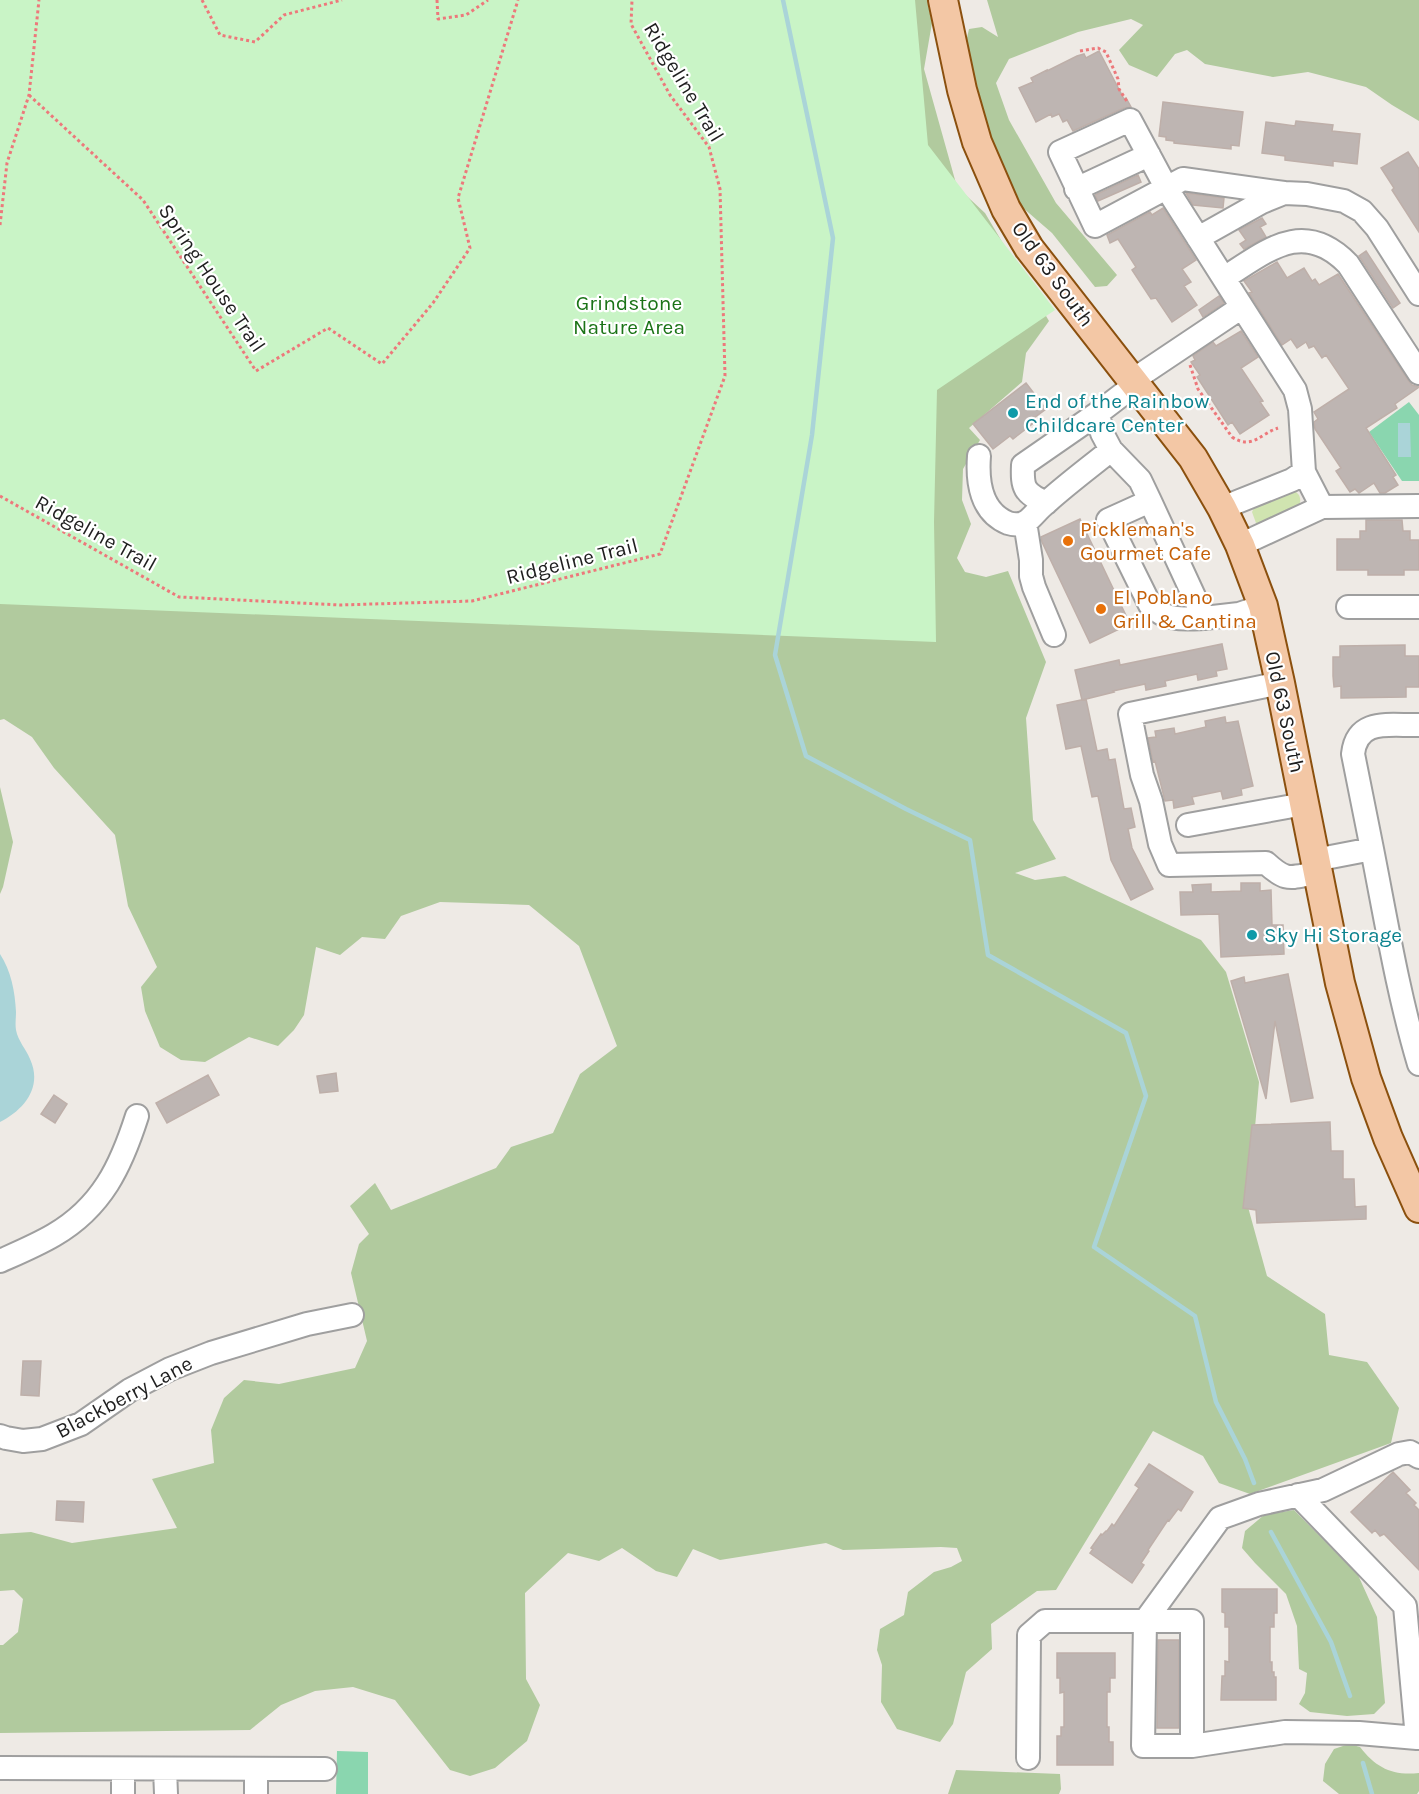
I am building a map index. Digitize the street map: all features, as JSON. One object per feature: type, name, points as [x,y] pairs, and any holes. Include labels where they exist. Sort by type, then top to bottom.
[{"type":"main road","name":"Old 63 South","points":[[943,0],[962,90],[977,142],[1006,209],[1029,248],[1193,458],[1240,545],[1263,606],[1340,983],[1366,1078],[1388,1138],[1419,1208]]},
{"type":"street","points":[[1322,507],[1304,472],[1300,409],[1295,390],[1167,189],[1130,120],[1060,152],[1095,226],[1167,189],[1183,179],[1307,194],[1344,201],[1362,211],[1377,228],[1418,291]]},
{"type":"street","points":[[1076,189],[1149,155]]},
{"type":"street","points":[[1198,238],[1262,202],[1284,193]]},
{"type":"street","points":[[1224,278],[1270,249],[1287,242],[1311,241],[1326,246],[1348,264],[1419,373]]},
{"type":"street","points":[[1046,503],[1027,492],[1022,480],[1023,465],[1098,413],[1134,382],[1178,350],[1242,307]]},
{"type":"street","points":[[1098,413],[1102,433],[1111,450],[1140,480],[1204,618]]},
{"type":"street","points":[[979,456],[979,479],[987,507],[998,519],[1015,525],[1025,522],[1111,450]]},
{"type":"street","points":[[1222,508],[1292,480],[1304,472]]},
{"type":"street","points":[[1150,501],[1108,520],[1150,605],[1158,613],[1169,617],[1204,618],[1239,614],[1263,606]]},
{"type":"street","points":[[1240,545],[1322,507],[1419,506]]},
{"type":"street","points":[[1025,522],[1031,576],[1054,635]]},
{"type":"street","points":[[1348,607],[1419,607]]},
{"type":"street","points":[[1280,683],[1130,714],[1160,844],[1169,865],[1266,863],[1280,876],[1289,878],[1316,866],[1372,849]]},
{"type":"street","points":[[1419,726],[1373,726],[1361,733],[1354,741],[1353,754],[1386,920],[1412,1042],[1419,1064]]},
{"type":"street","points":[[1188,825],[1304,804]]},
{"type":"street","points":[[0,1261],[55,1235],[96,1200],[113,1176],[126,1150],[136,1116]]},
{"type":"street","name":"Blackberry Lane","points":[[0,1436],[23,1441],[42,1439],[81,1424],[130,1390],[211,1353],[285,1331],[352,1315]]},
{"type":"street","points":[[1298,1495],[1405,1606],[1418,1738],[1359,1733],[1285,1732],[1192,1746],[1143,1746],[1144,1621],[1220,1518],[1259,1504],[1298,1495],[1323,1490],[1399,1454],[1410,1452],[1419,1457]]},
{"type":"street","points":[[1028,1758],[1029,1635],[1045,1621],[1192,1621],[1192,1746]]},
{"type":"street","points":[[0,1768],[326,1769]]},
{"type":"street","points":[[123,1769],[123,1794]]},
{"type":"street","points":[[165,1769],[165,1794]]},
{"type":"street","points":[[256,1769],[256,1794]]},
{"type":"path","points":[[0,225],[7,164],[29,95],[39,0]]},
{"type":"path","points":[[201,0],[220,35],[255,42],[284,15],[342,0]]},
{"type":"path","points":[[437,0],[438,19],[466,15],[488,0]]},
{"type":"path","name":"Spring House Trail","points":[[29,95],[143,201],[256,371],[328,328],[382,364],[433,303],[470,248],[458,198],[518,0]]},
{"type":"path","name":"Ridgeline Trail","points":[[0,496],[179,597],[340,605],[472,601],[660,554],[725,376],[720,189],[709,147],[670,95],[631,24],[632,0]]},
{"type":"path","points":[[1080,51],[1098,48],[1106,52],[1118,79],[1119,89],[1129,105],[1130,120]]},
{"type":"path","points":[[1178,350],[1190,364],[1198,389],[1232,437],[1238,441],[1250,442],[1278,428]]},
{"type":"green space","points":[[0,0],[927,0],[932,23],[924,69],[957,187],[985,213],[1049,321],[1026,353],[1022,382],[969,428],[980,440],[963,469],[962,500],[971,524],[957,558],[965,572],[986,577],[1008,571],[1046,662],[1026,718],[1033,820],[1056,859],[1015,873],[1035,880],[1065,876],[1201,940],[1226,972],[1259,1082],[1248,1207],[1267,1276],[1325,1314],[1329,1355],[1367,1362],[1399,1408],[1391,1443],[1250,1494],[1219,1483],[1203,1456],[1153,1431],[1056,1590],[1037,1591],[991,1624],[992,1649],[966,1672],[953,1724],[940,1742],[897,1729],[881,1702],[882,1665],[877,1650],[880,1629],[904,1615],[908,1592],[934,1572],[962,1561],[957,1548],[843,1550],[826,1543],[720,1560],[693,1549],[677,1577],[656,1571],[622,1548],[599,1561],[568,1553],[525,1593],[526,1679],[540,1705],[527,1741],[495,1768],[470,1776],[450,1770],[395,1700],[353,1687],[315,1691],[281,1705],[250,1730],[0,1733],[0,1645],[18,1632],[23,1599],[14,1590],[0,1591],[0,1534],[31,1532],[72,1543],[177,1528],[152,1479],[214,1463],[211,1430],[224,1398],[244,1380],[279,1384],[355,1368],[367,1341],[351,1273],[359,1244],[369,1234],[350,1206],[375,1183],[391,1210],[496,1168],[511,1147],[553,1133],[580,1074],[617,1046],[579,946],[529,905],[440,902],[401,916],[385,939],[362,937],[340,955],[316,947],[304,1015],[294,1030],[278,1046],[249,1037],[205,1062],[181,1060],[160,1047],[145,1011],[141,987],[157,967],[128,906],[115,835],[54,768],[32,737],[4,719],[0,720]]},
{"type":"green space","name":"Grindstone Nature Area","points":[[0,0],[915,0],[928,145],[1055,310],[937,390],[934,522],[936,642],[0,604]]},
{"type":"green space","points":[[987,0],[1419,0],[1419,121],[1366,87],[1308,72],[1273,77],[1205,64],[1187,50],[1175,54],[1157,77],[1129,65],[1119,50],[1143,25],[1131,19],[1078,32],[1009,59],[996,83],[1009,120],[1056,203],[1117,275],[1107,286],[1095,287],[1052,233],[1022,207],[989,133],[966,42],[969,29],[982,27],[998,37]]},
{"type":"green space","points":[[1409,402],[1419,415],[1419,481],[1402,481],[1369,432]]},
{"type":"green space","points":[[1292,490],[1300,498],[1298,508],[1260,524],[1256,523],[1252,512],[1255,506]]},
{"type":"green space","points":[[0,787],[13,842],[0,894]]},
{"type":"green space","points":[[1294,1510],[1358,1575],[1377,1617],[1385,1703],[1374,1714],[1347,1716],[1310,1712],[1299,1704],[1305,1693],[1307,1673],[1299,1669],[1297,1626],[1286,1594],[1242,1548],[1245,1531],[1264,1515]]},
{"type":"green space","points":[[1349,1744],[1360,1747],[1372,1760],[1393,1772],[1419,1773],[1417,1794],[1339,1794],[1323,1781],[1325,1764],[1334,1749]]},
{"type":"green space","points":[[337,1751],[368,1752],[368,1794],[336,1794]]},
{"type":"green space","points":[[956,1770],[1060,1774],[1061,1789],[1059,1794],[948,1794]]},
{"type":"water","points":[[1398,423],[1410,423],[1411,457],[1398,457]]},
{"type":"water","points":[[0,954],[10,974],[17,1034],[30,1059],[34,1079],[33,1088],[23,1104],[17,1111],[0,1122]]},
{"type":"building","points":[[1099,51],[1124,99],[1126,98],[1131,107],[1073,131],[1067,120],[1063,122],[1059,114],[1052,117],[1051,114],[1036,122],[1019,88],[1033,82],[1031,78],[1077,56],[1084,54],[1086,58]]},
{"type":"building","points":[[1163,102],[1243,112],[1239,146],[1231,145],[1231,149],[1174,143],[1174,141],[1166,140],[1166,137],[1159,136]]},
{"type":"building","points":[[1296,121],[1333,125],[1332,131],[1360,134],[1357,164],[1333,161],[1333,166],[1285,160],[1285,156],[1262,153],[1266,122],[1295,126]]},
{"type":"building","points":[[1408,152],[1419,169],[1419,232],[1381,168]]},
{"type":"building","points":[[1138,175],[1141,182],[1098,201],[1095,195]]},
{"type":"building","points":[[1186,193],[1224,198],[1223,208],[1193,205]]},
{"type":"building","points":[[1163,208],[1196,260],[1182,269],[1191,282],[1184,286],[1197,305],[1172,322],[1156,298],[1151,299],[1132,270],[1136,267],[1118,239],[1110,243],[1107,235],[1150,212],[1152,215]]},
{"type":"building","points":[[1262,218],[1266,224],[1260,227],[1266,237],[1244,249],[1240,244],[1246,240],[1239,230]]},
{"type":"building","points":[[1366,251],[1400,303],[1393,308],[1359,256]]},
{"type":"building","points":[[1277,262],[1287,278],[1304,268],[1312,281],[1315,279],[1319,285],[1338,274],[1408,380],[1412,385],[1419,387],[1395,404],[1397,408],[1366,428],[1396,475],[1393,477],[1398,485],[1385,493],[1380,493],[1374,483],[1359,493],[1355,489],[1350,492],[1336,471],[1341,468],[1315,429],[1314,422],[1318,419],[1314,412],[1349,389],[1326,355],[1322,358],[1314,346],[1309,348],[1306,342],[1297,348],[1291,339],[1282,345],[1249,293],[1252,292],[1244,281]]},
{"type":"building","points":[[1219,296],[1224,303],[1203,317],[1199,310]]},
{"type":"building","points":[[1241,331],[1258,357],[1241,368],[1263,401],[1260,402],[1269,415],[1240,434],[1232,422],[1228,425],[1197,377],[1200,375],[1191,362],[1195,360],[1193,356],[1213,342],[1216,346]]},
{"type":"building","name":"End of the Rainbow Childcare Center","points":[[1026,383],[1046,409],[1034,418],[1036,421],[1013,439],[1010,436],[993,449],[973,424]]},
{"type":"building","points":[[1080,519],[1130,624],[1090,643],[1041,537]]},
{"type":"building","points":[[1366,520],[1402,520],[1403,531],[1410,531],[1410,540],[1419,540],[1419,570],[1404,570],[1404,575],[1368,575],[1368,570],[1337,570],[1337,539],[1360,539],[1360,531],[1366,531]]},
{"type":"building","points":[[1222,644],[1227,669],[1216,671],[1217,676],[1198,680],[1197,674],[1165,681],[1166,686],[1146,690],[1145,684],[1082,700],[1075,670],[1119,660],[1120,665]]},
{"type":"building","points":[[1405,645],[1405,656],[1419,656],[1419,687],[1406,687],[1406,697],[1341,698],[1341,686],[1334,687],[1333,676],[1333,657],[1340,657],[1340,646]]},
{"type":"building","points":[[1086,699],[1097,751],[1107,749],[1109,760],[1115,759],[1124,809],[1131,808],[1135,827],[1128,829],[1132,848],[1153,889],[1131,900],[1111,860],[1098,796],[1092,797],[1081,746],[1066,749],[1057,705]]},
{"type":"building","points":[[1225,717],[1226,723],[1238,721],[1253,786],[1241,789],[1242,795],[1223,799],[1221,791],[1192,797],[1194,804],[1174,808],[1173,800],[1165,801],[1148,738],[1156,737],[1155,731],[1174,728],[1175,734],[1206,727],[1205,721]]},
{"type":"building","points":[[1241,883],[1260,883],[1260,891],[1271,890],[1272,925],[1283,925],[1284,954],[1221,957],[1219,914],[1181,915],[1180,892],[1193,892],[1192,885],[1211,884],[1211,892],[1241,891]]},
{"type":"building","points":[[1288,974],[1313,1098],[1291,1102],[1275,1021],[1266,1099],[1231,981],[1244,977],[1245,983]]},
{"type":"building","points":[[336,1073],[338,1091],[320,1093],[317,1076]]},
{"type":"building","points":[[208,1075],[219,1095],[167,1123],[156,1103]]},
{"type":"building","points":[[54,1095],[67,1104],[55,1123],[41,1114]]},
{"type":"building","points":[[1330,1122],[1331,1151],[1343,1151],[1343,1179],[1354,1179],[1355,1207],[1366,1206],[1366,1219],[1257,1223],[1256,1210],[1243,1208],[1252,1125]]},
{"type":"building","points":[[23,1361],[41,1361],[39,1396],[21,1395]]},
{"type":"building","points":[[1149,1464],[1193,1492],[1181,1511],[1178,1509],[1168,1520],[1148,1550],[1141,1563],[1144,1565],[1132,1583],[1090,1553],[1101,1534],[1107,1531],[1112,1524],[1114,1526],[1139,1488],[1135,1485]]},
{"type":"building","points":[[1393,1472],[1410,1490],[1406,1493],[1416,1503],[1414,1505],[1419,1510],[1419,1570],[1384,1534],[1380,1536],[1375,1530],[1372,1533],[1351,1512]]},
{"type":"building","points":[[57,1501],[84,1502],[83,1522],[56,1520]]},
{"type":"building","points":[[1222,1589],[1277,1589],[1277,1613],[1274,1613],[1274,1627],[1270,1627],[1270,1662],[1272,1662],[1274,1677],[1276,1677],[1276,1700],[1221,1700],[1225,1661],[1229,1662],[1229,1627],[1225,1627],[1225,1613],[1222,1612]]},
{"type":"building","points":[[1158,1640],[1179,1640],[1179,1728],[1157,1728]]},
{"type":"building","points":[[1057,1653],[1115,1653],[1115,1678],[1110,1678],[1110,1692],[1107,1692],[1107,1727],[1109,1727],[1109,1742],[1113,1742],[1113,1765],[1057,1765],[1057,1736],[1061,1736],[1061,1727],[1064,1727],[1064,1692],[1060,1693],[1060,1678],[1057,1678]]},
{"type":"waterway","points":[[783,0],[833,238],[812,435],[775,655],[806,756],[970,840],[988,955],[1126,1033],[1146,1096],[1094,1247],[1195,1316],[1216,1402],[1245,1459],[1254,1483]]},
{"type":"waterway","points":[[1271,1532],[1331,1642],[1350,1696]]},
{"type":"waterway","points":[[1363,1763],[1372,1794]]},
{"type":"place","name":"End of the Rainbow Childcare Center","points":[[1013,413]]},
{"type":"place","name":"Pickleman's Gourmet Cafe","points":[[1068,541]]},
{"type":"place","name":"El Poblano Grill & Cantina","points":[[1101,609]]},
{"type":"place","name":"Sky Hi Storage","points":[[1252,935]]}]
